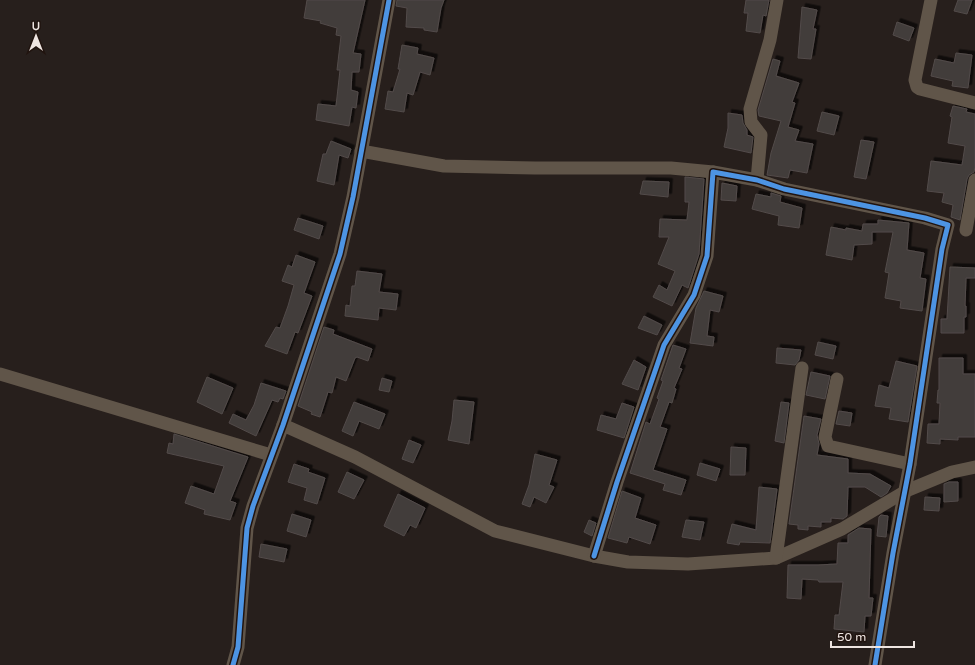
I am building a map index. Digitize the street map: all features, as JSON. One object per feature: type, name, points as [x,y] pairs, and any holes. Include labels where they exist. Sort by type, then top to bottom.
[{"type":"street","points":[[233,665],[238,647],[248,528],[270,455],[282,425],[340,254],[361,151],[388,0]]},
{"type":"street","points":[[757,180],[761,135],[751,122],[750,109],[770,40],[777,0]]},
{"type":"street","points":[[931,0],[915,80],[917,86],[920,89],[975,103]]},
{"type":"street","points":[[361,151],[444,166],[671,168],[713,172],[757,180],[784,189],[909,214],[970,231],[975,180]]},
{"type":"street","points":[[594,556],[617,482],[664,345],[694,295],[707,256],[713,172]]},
{"type":"street","points":[[875,665],[893,552],[906,491],[942,249],[948,225]]},
{"type":"street","points":[[776,558],[802,368]]},
{"type":"street","points":[[0,374],[270,455]]},
{"type":"street","points":[[837,379],[825,437],[828,446],[910,464]]},
{"type":"street","points":[[282,425],[355,457],[495,531],[594,556],[628,562],[688,564],[776,558],[842,530],[906,491],[952,472],[975,467]]},
{"type":"building","points":[[307,0],[365,0],[353,53],[361,54],[359,72],[352,72],[351,90],[358,92],[356,108],[352,107],[349,126],[316,120],[318,104],[336,106],[340,70],[337,70],[341,36],[336,35],[337,28],[320,23],[321,21],[304,18]]},
{"type":"building","points":[[397,0],[444,0],[441,8],[437,32],[424,30],[424,28],[406,27],[407,8],[396,6]]},
{"type":"building","points":[[746,0],[769,0],[766,16],[763,15],[760,33],[746,31],[748,13],[744,13]]},
{"type":"building","points":[[958,0],[972,0],[967,14],[954,11]]},
{"type":"building","points":[[802,7],[817,10],[813,29],[816,29],[811,59],[798,58]]},
{"type":"building","points":[[897,22],[914,28],[909,41],[893,35]]},
{"type":"building","points":[[402,45],[418,48],[417,54],[434,58],[430,75],[420,72],[413,95],[407,93],[404,112],[385,109],[388,91],[393,92],[400,69],[398,69]]},
{"type":"building","points":[[956,53],[972,55],[968,88],[952,86],[953,81],[931,76],[935,59],[954,63]]},
{"type":"building","points":[[773,59],[780,61],[776,76],[799,83],[792,102],[795,103],[788,127],[799,130],[795,141],[813,144],[807,173],[790,170],[788,178],[767,175],[771,153],[781,121],[759,116],[758,110]]},
{"type":"building","points":[[953,106],[967,109],[966,112],[975,114],[975,167],[974,172],[969,175],[967,179],[960,220],[951,217],[953,205],[942,202],[944,193],[927,191],[931,161],[962,165],[965,146],[948,143],[952,117],[950,116]]},
{"type":"building","points":[[822,112],[839,116],[834,135],[817,131]]},
{"type":"building","points":[[728,113],[742,115],[743,123],[747,130],[747,135],[753,137],[751,153],[724,147],[728,128]]},
{"type":"building","points":[[861,140],[874,142],[866,179],[854,177]]},
{"type":"building","points":[[331,141],[351,149],[348,158],[339,155],[334,185],[317,181],[323,154],[326,154]]},
{"type":"building","points":[[685,177],[704,179],[699,254],[688,288],[682,285],[672,306],[653,297],[659,285],[667,290],[675,271],[658,264],[669,237],[659,237],[660,219],[687,220],[689,202],[685,202]]},
{"type":"building","points":[[643,181],[669,182],[668,197],[640,194]]},
{"type":"building","points":[[722,183],[737,186],[736,201],[721,200]]},
{"type":"building","points":[[771,193],[781,196],[780,202],[802,208],[799,228],[778,225],[779,216],[752,209],[756,194],[771,197]]},
{"type":"building","points":[[298,218],[323,226],[319,239],[294,230]]},
{"type":"building","points":[[878,220],[909,223],[907,250],[924,253],[920,278],[926,279],[922,311],[900,308],[901,301],[885,298],[889,273],[885,272],[893,232],[872,232],[872,244],[854,245],[852,260],[826,255],[831,227],[862,231],[863,224],[878,224]]},
{"type":"building","points":[[296,255],[315,262],[304,293],[312,296],[298,333],[295,332],[287,354],[265,346],[276,327],[280,328],[288,306],[294,285],[282,281],[288,265],[292,267]]},
{"type":"building","points":[[950,267],[975,268],[975,278],[966,278],[966,317],[964,317],[964,333],[941,333],[941,319],[947,319]]},
{"type":"building","points":[[357,271],[382,274],[379,292],[398,294],[396,310],[379,308],[378,320],[345,316],[346,305],[350,306],[352,286],[355,286]]},
{"type":"building","points":[[704,291],[723,296],[719,312],[710,310],[707,336],[714,337],[713,346],[690,343],[696,308]]},
{"type":"building","points":[[644,316],[662,325],[657,335],[638,328]]},
{"type":"building","points":[[324,327],[334,330],[333,334],[372,349],[368,361],[357,357],[355,358],[346,381],[336,377],[332,393],[328,392],[320,417],[311,414],[312,412],[298,406]]},
{"type":"building","points":[[818,342],[836,346],[833,359],[815,355]]},
{"type":"building","points":[[673,345],[686,349],[679,368],[682,369],[674,388],[676,389],[672,403],[669,402],[660,427],[667,429],[653,470],[686,480],[681,495],[663,490],[665,484],[630,473],[646,422],[650,424],[659,399],[657,398],[663,381],[661,380]]},
{"type":"building","points":[[777,348],[801,350],[799,360],[795,365],[776,363]]},
{"type":"building","points":[[939,358],[963,358],[963,374],[975,374],[975,437],[958,437],[958,440],[940,439],[940,444],[927,443],[928,424],[939,424],[940,403],[937,403],[939,390]]},
{"type":"building","points":[[634,360],[646,367],[638,390],[622,384]]},
{"type":"building","points":[[896,361],[917,366],[908,422],[889,419],[891,408],[875,406],[879,385],[889,388]]},
{"type":"building","points":[[811,372],[830,376],[825,399],[806,395]]},
{"type":"building","points":[[207,377],[233,388],[222,414],[197,402]]},
{"type":"building","points":[[382,378],[392,381],[389,392],[379,390]]},
{"type":"building","points":[[261,383],[286,391],[283,399],[280,398],[278,402],[272,400],[256,436],[229,423],[233,414],[246,420],[254,405]]},
{"type":"building","points":[[454,400],[474,402],[469,444],[448,440]]},
{"type":"building","points":[[354,402],[385,414],[379,429],[359,421],[353,436],[342,431]]},
{"type":"building","points":[[781,402],[789,403],[784,443],[775,441]]},
{"type":"building","points":[[622,403],[634,407],[624,438],[597,430],[601,415],[616,419]]},
{"type":"building","points":[[839,411],[852,413],[850,426],[836,424]]},
{"type":"building","points":[[804,416],[821,419],[817,435],[819,444],[817,455],[848,459],[848,473],[870,474],[891,486],[887,493],[881,497],[865,487],[848,487],[847,516],[843,519],[831,518],[831,522],[821,522],[821,527],[808,526],[808,530],[798,529],[798,525],[789,524]]},
{"type":"building","points":[[174,434],[248,457],[230,501],[236,503],[230,520],[204,514],[205,510],[185,503],[191,486],[214,494],[224,466],[167,453],[169,443],[173,444]]},
{"type":"building","points":[[409,440],[421,445],[413,463],[402,459]]},
{"type":"building","points":[[731,447],[746,448],[745,475],[730,475]]},
{"type":"building","points":[[535,454],[557,460],[549,485],[554,487],[546,503],[534,497],[530,507],[522,504],[529,485]]},
{"type":"building","points":[[700,463],[720,469],[716,481],[697,475]]},
{"type":"building","points":[[294,464],[309,469],[308,472],[325,478],[317,504],[304,500],[307,488],[288,482]]},
{"type":"building","points":[[347,472],[364,480],[354,499],[338,492]]},
{"type":"building","points":[[949,482],[958,482],[958,501],[944,502],[944,484]]},
{"type":"building","points":[[759,487],[777,489],[770,543],[740,542],[739,545],[727,543],[732,524],[756,530]]},
{"type":"building","points":[[622,491],[641,498],[635,518],[656,525],[650,544],[629,537],[627,543],[608,538]]},
{"type":"building","points":[[398,494],[425,508],[416,528],[410,525],[404,536],[384,526]]},
{"type":"building","points":[[925,497],[940,498],[939,511],[924,510]]},
{"type":"building","points":[[292,514],[311,520],[306,537],[287,531]]},
{"type":"building","points":[[881,515],[888,516],[886,537],[877,536],[879,517]]},
{"type":"building","points":[[589,520],[596,523],[592,536],[584,532]]},
{"type":"building","points":[[686,520],[704,522],[700,540],[682,537]]},
{"type":"building","points":[[859,528],[871,529],[869,598],[873,598],[871,616],[865,616],[864,632],[834,629],[835,615],[839,615],[843,582],[819,582],[818,580],[802,579],[801,599],[787,598],[788,565],[837,564],[838,543],[848,543],[848,535]]},
{"type":"building","points":[[261,544],[287,549],[284,562],[259,557]]},
{"type":"cycle path","points":[[233,665],[238,647],[247,528],[253,506],[283,425],[340,254],[353,197],[389,0]]},
{"type":"cycle path","points":[[594,556],[617,482],[664,345],[694,295],[707,256],[713,172],[757,180],[784,189],[925,218],[948,225],[942,249],[910,464],[893,553],[875,665]]}]
